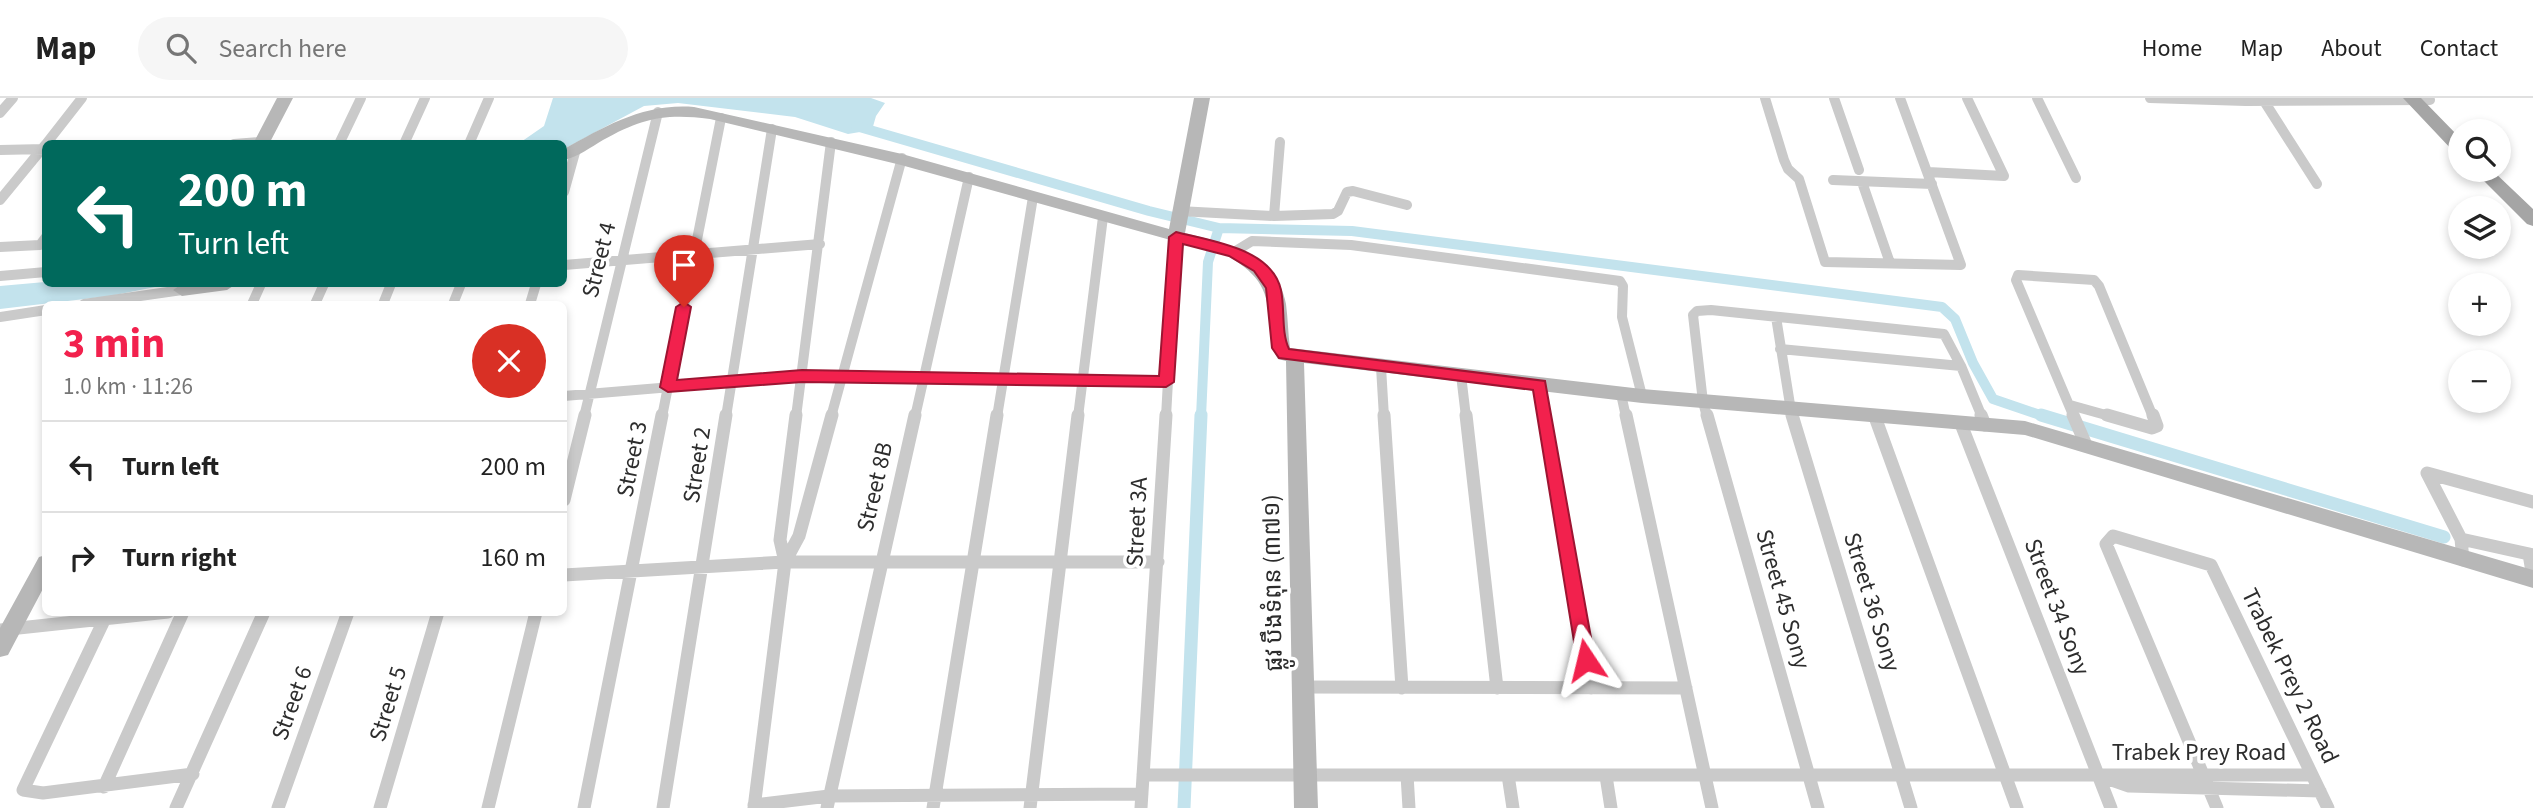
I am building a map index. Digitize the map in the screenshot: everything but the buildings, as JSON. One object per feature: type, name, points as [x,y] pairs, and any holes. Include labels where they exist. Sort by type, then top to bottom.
[{"type":"main road","points":[[2421,99],[2448,121]]},
{"type":"main road","points":[[2421,99],[2448,133]]},
{"type":"main road","points":[[2511,181],[2533,202]]},
{"type":"main road","points":[[2495,182],[2533,220]]},
{"type":"street","points":[[0,113],[13,98]]},
{"type":"street","points":[[49,140],[82,98]]},
{"type":"street","points":[[263,140],[285,98]]},
{"type":"street","points":[[341,140],[361,98]]},
{"type":"street","points":[[406,140],[425,98]]},
{"type":"street","points":[[471,140],[489,98]]},
{"type":"street","points":[[1178,221],[1202,98]]},
{"type":"street","points":[[1765,98],[1784,160],[1788,169],[1799,179],[1824,261],[1961,265],[1900,98]]},
{"type":"street","points":[[1834,98],[1891,263]]},
{"type":"street","points":[[1928,172],[2004,176],[1967,98]]},
{"type":"street","points":[[2037,98],[2076,178]]},
{"type":"street","points":[[2150,98],[2264,101],[2421,99]]},
{"type":"street","points":[[2264,101],[2317,184]]},
{"type":"street","points":[[567,172],[570,152],[617,127],[658,113],[673,111],[721,118],[902,158],[1103,217],[1178,221],[1333,214],[1338,211],[1347,192],[1353,191],[1407,205]]},
{"type":"street","name":"Street 4","points":[[567,487],[658,113]]},
{"type":"street","name":"Street 3","points":[[584,808],[721,118]]},
{"type":"street","name":"Street 2","points":[[663,808],[772,129]]},
{"type":"street","points":[[831,142],[780,540],[785,562],[754,806],[828,802],[1141,801]]},
{"type":"street","points":[[1274,216],[1280,142]]},
{"type":"street","points":[[0,150],[42,146]]},
{"type":"street","points":[[0,200],[42,148]]},
{"type":"street","points":[[785,562],[799,536],[840,377],[902,158]]},
{"type":"street","points":[[1833,180],[1860,176],[1932,184]]},
{"type":"street","name":"Street 8B","points":[[828,802],[969,177]]},
{"type":"street","points":[[934,801],[971,563],[1005,381],[1033,197]]},
{"type":"street","points":[[1031,801],[1103,217]]},
{"type":"street","points":[[1178,221],[1219,248],[1251,261],[1266,275],[1273,287],[1280,348],[1284,354],[1642,396],[2025,428],[2085,442],[2462,550],[2533,579],[2531,555],[2462,550]]},
{"type":"street","name":"Street 3A","points":[[1141,801],[1178,221]]},
{"type":"street","points":[[1219,248],[1252,241],[1324,243],[1620,281],[1623,286],[1622,317],[1642,396]]},
{"type":"street","points":[[0,247],[40,245],[42,242]]},
{"type":"street","points":[[567,265],[820,244]]},
{"type":"street","points":[[0,276],[42,272]]},
{"type":"street","points":[[2071,408],[2152,428],[2157,426],[2099,286],[2094,280],[2018,275],[2016,280],[2085,442]]},
{"type":"street","points":[[110,301],[212,287]]},
{"type":"street","name":"Street 45 Sony","points":[[1776,317],[1711,310],[1697,311],[1693,316],[1703,402],[1818,808]]},
{"type":"street","points":[[0,317],[42,311]]},
{"type":"street","points":[[1776,317],[1933,331],[1949,339],[1985,425]]},
{"type":"street","name":"Street 36 Sony","points":[[1776,317],[1790,410],[1911,808]]},
{"type":"street","points":[[1780,349],[1961,366]]},
{"type":"street","name":"ផ្លូវ បឹងទំពុន (៣៧១)","points":[[1295,356],[1306,808]]},
{"type":"street","points":[[1381,367],[1402,688]]},
{"type":"street","points":[[1461,375],[1497,688]]},
{"type":"street","points":[[567,396],[802,376],[1166,382]]},
{"type":"street","points":[[1540,385],[1591,688]]},
{"type":"street","points":[[1622,394],[1712,808]]},
{"type":"street","points":[[1875,417],[2017,808]]},
{"type":"street","name":"Street 34 Sony","points":[[1961,424],[2111,808]]},
{"type":"street","points":[[2462,550],[2427,474],[2533,502]]},
{"type":"street","name":"Trabek Prey 2 Road","points":[[2205,780],[2106,544],[2113,536],[2211,565],[2328,808]]},
{"type":"street","points":[[567,575],[785,562],[1158,562]]},
{"type":"street","points":[[0,648],[5,629],[42,569]]},
{"type":"street","points":[[5,629],[107,616]]},
{"type":"street","points":[[107,616],[23,790],[43,793],[193,774]]},
{"type":"street","points":[[104,787],[181,616]]},
{"type":"street","points":[[176,808],[262,616]]},
{"type":"street","name":"Street 6","points":[[278,808],[347,616]]},
{"type":"street","name":"Street 5","points":[[380,808],[437,616]]},
{"type":"street","points":[[488,808],[535,616]]},
{"type":"street","points":[[1301,687],[1686,688]]},
{"type":"street","points":[[1143,775],[1205,775]]},
{"type":"street","name":"Trabek Prey Road","points":[[1205,775],[2099,776],[2129,786],[2312,775]]},
{"type":"street","points":[[1407,775],[1409,808]]},
{"type":"street","points":[[1508,775],[1513,808]]},
{"type":"street","points":[[1606,776],[1611,808]]},
{"type":"street","points":[[2205,780],[2217,808]]},
{"type":"street","name":"Trabek Prey Road","points":[[2205,780],[2320,791]]},
{"type":"water","points":[[553,98],[871,98],[885,103],[876,116],[872,130],[848,134],[795,117],[678,103],[644,106],[567,147],[567,140],[524,140],[544,126]]},
{"type":"water","points":[[42,282],[42,287],[155,287],[110,296],[42,301],[42,304],[0,309],[0,286]]},
{"type":"waterway","points":[[856,126],[1149,211],[1219,228]]},
{"type":"waterway","points":[[1201,417],[1208,262],[1219,228]]},
{"type":"waterway","points":[[1219,228],[1352,231],[1942,307],[1955,319],[1973,363],[1993,399],[2046,417]]},
{"type":"waterway","points":[[1184,808],[1201,415]]},
{"type":"waterway","points":[[2041,415],[2444,537]]},
{"type":"route","points":[[684,307],[668,387],[802,376],[1166,382],[1176,237],[1234,252],[1259,267],[1273,287],[1280,348],[1284,354],[1540,385],[1586,660]]}]
